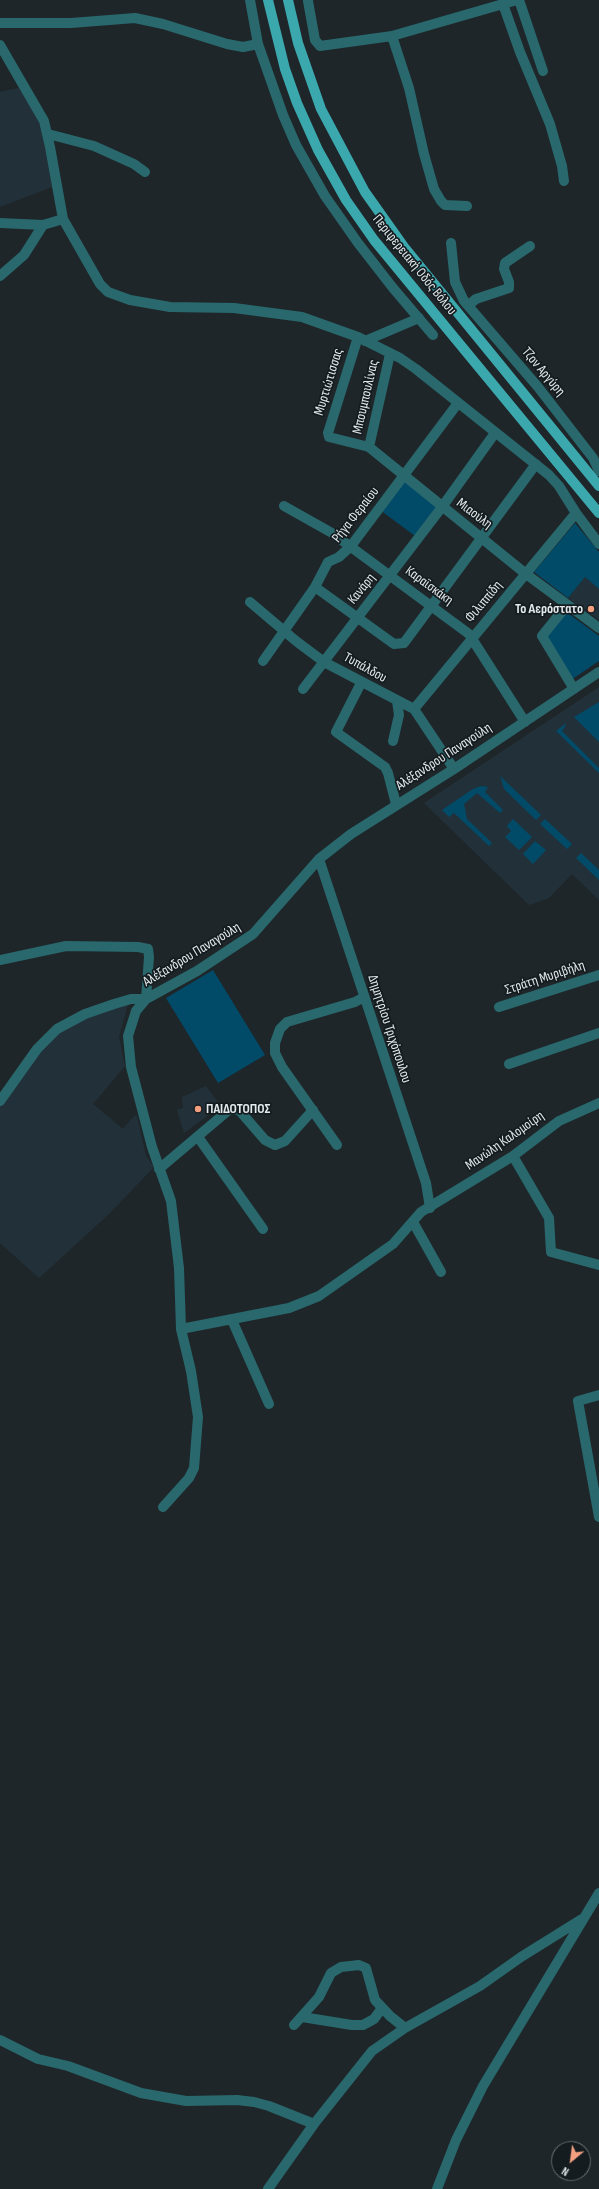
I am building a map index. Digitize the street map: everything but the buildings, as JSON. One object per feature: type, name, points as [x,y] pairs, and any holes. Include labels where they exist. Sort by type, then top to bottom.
[{"type":"main road","name":"Περιφερειακή Οδός Βόλου","points":[[268,0],[285,69],[297,103],[318,150],[346,200],[374,240],[599,513]]},
{"type":"main road","name":"Περιφερειακή Οδός Βόλου","points":[[288,0],[298,43],[321,109],[365,192],[404,247],[599,486]]},
{"type":"street","points":[[250,0],[258,44],[291,136],[322,190],[368,256],[433,334]]},
{"type":"street","points":[[308,1],[315,40],[320,46],[392,36],[518,0],[543,71]]},
{"type":"street","points":[[503,4],[550,124],[562,166],[564,181]]},
{"type":"street","points":[[0,23],[71,23],[135,18],[163,24],[227,44],[243,47],[258,44]]},
{"type":"street","points":[[392,36],[409,88],[424,154],[434,189],[440,201],[445,205],[467,206]]},
{"type":"street","points":[[0,46],[38,109],[48,134],[63,220],[104,289],[112,295],[170,307],[234,308],[284,313],[322,323],[361,339],[416,368],[495,433],[536,464],[559,486],[576,513],[599,544]]},
{"type":"street","points":[[48,134],[94,146],[134,164],[145,172]]},
{"type":"street","points":[[0,224],[43,226],[63,220]]},
{"type":"street","points":[[0,276],[19,261],[31,246],[43,226]]},
{"type":"street","name":"Τζον Αργύρη","points":[[451,243],[455,282],[461,295],[596,456],[599,471]]},
{"type":"street","points":[[470,307],[471,303],[476,299],[509,288],[504,269],[505,263],[530,246]]},
{"type":"street","points":[[361,339],[419,318]]},
{"type":"street","name":"Μυρτιώτισσας","points":[[328,435],[361,339]]},
{"type":"street","name":"Μπουμπουλίνας","points":[[369,447],[390,354]]},
{"type":"street","name":"Ρήγα Φεραίου","points":[[263,661],[315,587],[329,561],[340,557],[351,546],[458,403]]},
{"type":"street","name":"Κανάρη","points":[[303,689],[442,507],[495,433]]},
{"type":"street","name":"Μιαούλη","points":[[328,435],[330,438],[369,447],[439,502],[442,507],[482,537],[526,574],[599,628]]},
{"type":"street","points":[[315,587],[394,644],[401,645],[536,464]]},
{"type":"street","name":"Καραϊσκάκη","points":[[284,506],[324,528],[351,546],[432,605],[472,638],[524,722]]},
{"type":"street","name":"Φιλιππίδη","points":[[414,709],[576,513]]},
{"type":"street","name":"Τυπάλδου","points":[[250,602],[284,632],[324,662],[414,709]]},
{"type":"street","points":[[568,605],[542,636],[574,689]]},
{"type":"street","name":"Αλέξανδρου Παναγούλη","points":[[163,1507],[189,1478],[196,1460],[198,1417],[190,1366],[181,1329],[179,1268],[174,1216],[171,1201],[159,1169],[131,1067],[128,1036],[132,1019],[146,999],[197,971],[252,934],[319,859],[350,834],[454,769],[599,672]]},
{"type":"street","points":[[362,683],[336,732],[385,767],[396,804]]},
{"type":"street","points":[[393,741],[399,715],[397,701]]},
{"type":"street","points":[[414,709],[454,769]]},
{"type":"street","name":"Δημητρίου Τριχόπουλου","points":[[319,859],[426,1183],[430,1208]]},
{"type":"street","points":[[0,960],[66,946],[138,947],[148,949],[149,957],[146,999],[131,999],[114,1004],[80,1017],[57,1029],[38,1049],[0,1101]]},
{"type":"street","name":"Στράτη Μυριβήλη","points":[[499,1007],[599,975]]},
{"type":"street","points":[[337,1145],[282,1067],[275,1054],[277,1037],[280,1029],[286,1022],[355,1002],[364,997]]},
{"type":"street","points":[[509,1064],[599,1033]]},
{"type":"street","name":"Μανώλη Καλομοίρη","points":[[181,1329],[290,1308],[319,1296],[393,1244],[419,1214],[513,1156],[559,1121],[599,1102]]},
{"type":"street","points":[[159,1169],[227,1111],[233,1108],[239,1110],[267,1142],[273,1145],[279,1145],[288,1138],[313,1110]]},
{"type":"street","points":[[198,1137],[263,1229]]},
{"type":"street","points":[[513,1156],[550,1218],[551,1252],[599,1265]]},
{"type":"street","points":[[413,1222],[441,1272]]},
{"type":"street","points":[[232,1320],[269,1404]]},
{"type":"street","points":[[599,1395],[578,1401],[599,1517]]},
{"type":"street","points":[[268,2189],[314,2124],[336,2099],[365,2057],[406,2028],[480,1986],[521,1957],[582,1919],[595,1907],[599,1893]]},
{"type":"street","points":[[437,2189],[456,2140],[473,2104],[553,1973],[582,1919]]},
{"type":"street","points":[[294,2025],[302,2018],[319,1997],[331,1973],[341,1967],[359,1965],[366,1968],[375,2000],[382,2008],[406,2028]]},
{"type":"street","points":[[302,2018],[352,2025],[363,2025],[374,2020],[382,2008]]},
{"type":"street","points":[[0,2040],[38,2059],[68,2066],[141,2093],[186,2101],[237,2100],[254,2102],[269,2106],[314,2124]]},
{"type":"shaded area","points":[[19,88],[35,113],[47,141],[52,187],[0,207],[0,92]]},
{"type":"shaded area","points":[[403,479],[438,505],[415,536],[380,510]]},
{"type":"shaded area","points":[[575,523],[599,552],[599,589],[585,577],[568,598],[534,572]]},
{"type":"shaded area","name":"Το Αερόστατο","points":[[585,577],[599,589],[599,620],[568,598]]},
{"type":"shaded area","points":[[565,611],[599,636],[599,661],[571,680],[545,635]]},
{"type":"shaded area","points":[[599,687],[599,900],[572,874],[549,898],[529,905],[424,803]]},
{"type":"shaded area","points":[[599,702],[599,742],[574,717]]},
{"type":"shaded area","points":[[565,724],[566,725],[562,731],[599,768],[599,773],[556,731]]},
{"type":"shaded area","points":[[500,776],[541,815],[536,820],[504,789]]},
{"type":"shaded area","points":[[481,786],[488,787],[485,792],[503,810],[500,813],[477,793],[464,804],[467,819],[492,843],[489,846],[454,813],[449,817],[442,810],[473,789]]},
{"type":"shaded area","points":[[513,819],[532,837],[519,850],[505,837],[511,831],[507,826]]},
{"type":"shaded area","points":[[545,819],[572,844],[567,849],[540,824]]},
{"type":"shaded area","points":[[535,841],[546,850],[533,864],[523,854]]},
{"type":"shaded area","points":[[581,853],[599,870],[599,880],[576,858]]},
{"type":"shaded area","points":[[213,970],[265,1055],[218,1083],[166,998]]},
{"type":"shaded area","points":[[128,1004],[119,1037],[125,1066],[93,1104],[123,1129],[134,1116],[137,1116],[146,1156],[154,1167],[109,1214],[39,1278],[0,1243],[0,1104],[47,1041],[72,1021]]},
{"type":"shaded area","name":"ΠΑΙΔΟΤΟΠΟΣ","points":[[206,1086],[221,1106],[184,1133],[177,1110],[183,1108],[182,1097]]},
{"type":"place","name":"Το Αερόστατο","points":[[591,609]]},
{"type":"place","name":"ΠΑΙΔΟΤΟΠΟΣ","points":[[198,1109]]}]
